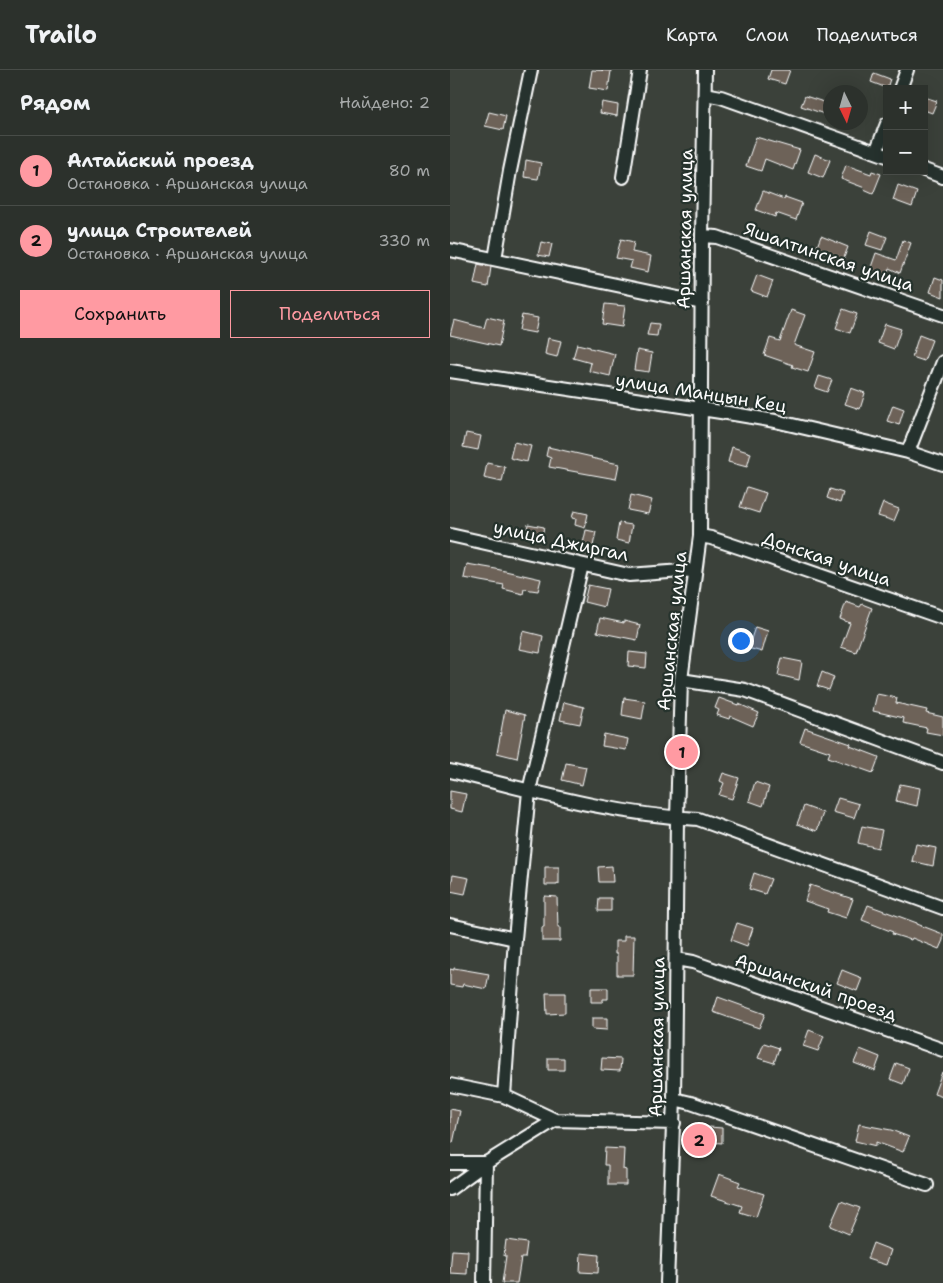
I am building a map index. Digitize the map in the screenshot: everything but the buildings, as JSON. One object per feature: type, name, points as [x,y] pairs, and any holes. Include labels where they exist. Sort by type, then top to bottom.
[{"type":"street","points":[[495,259],[510,171],[531,70]]},
{"type":"street","points":[[623,177],[640,70]]},
{"type":"street","name":"Аршанская улица","points":[[667,1283],[674,1123],[677,818],[681,680],[700,536],[705,70]]},
{"type":"street","points":[[901,85],[907,70]]},
{"type":"street","points":[[705,94],[721,97],[881,154],[886,130]]},
{"type":"street","points":[[928,171],[943,177]]},
{"type":"street","name":"Яшалтинская улица","points":[[702,236],[716,237],[943,315]]},
{"type":"street","points":[[450,250],[702,303]]},
{"type":"street","points":[[908,452],[943,362]]},
{"type":"street","name":"улица Манцын Кец","points":[[450,371],[775,421],[908,452],[943,464]]},
{"type":"street","name":"улица Джиргал","points":[[450,536],[629,575],[695,570]]},
{"type":"street","name":"Донская улица","points":[[700,536],[753,552],[943,618]]},
{"type":"street","points":[[504,1096],[514,939],[529,791],[582,565]]},
{"type":"street","points":[[681,680],[744,690],[943,763]]},
{"type":"street","points":[[450,772],[594,806],[677,818],[698,819],[943,908]]},
{"type":"street","points":[[450,925],[514,939]]},
{"type":"street","name":"Аршанский проезд","points":[[676,959],[693,962],[943,1050]]},
{"type":"street","points":[[450,1085],[504,1096],[555,1120],[674,1123]]},
{"type":"street","points":[[674,1099],[926,1185]]},
{"type":"street","points":[[450,1189],[555,1120]]},
{"type":"street","points":[[450,1164],[486,1164]]},
{"type":"street","points":[[484,1283],[486,1164]]},
{"type":"place","name":"Алтайский проезд","points":[[682,752]]},
{"type":"place","name":"улица Строителей","points":[[699,1140]]}]
